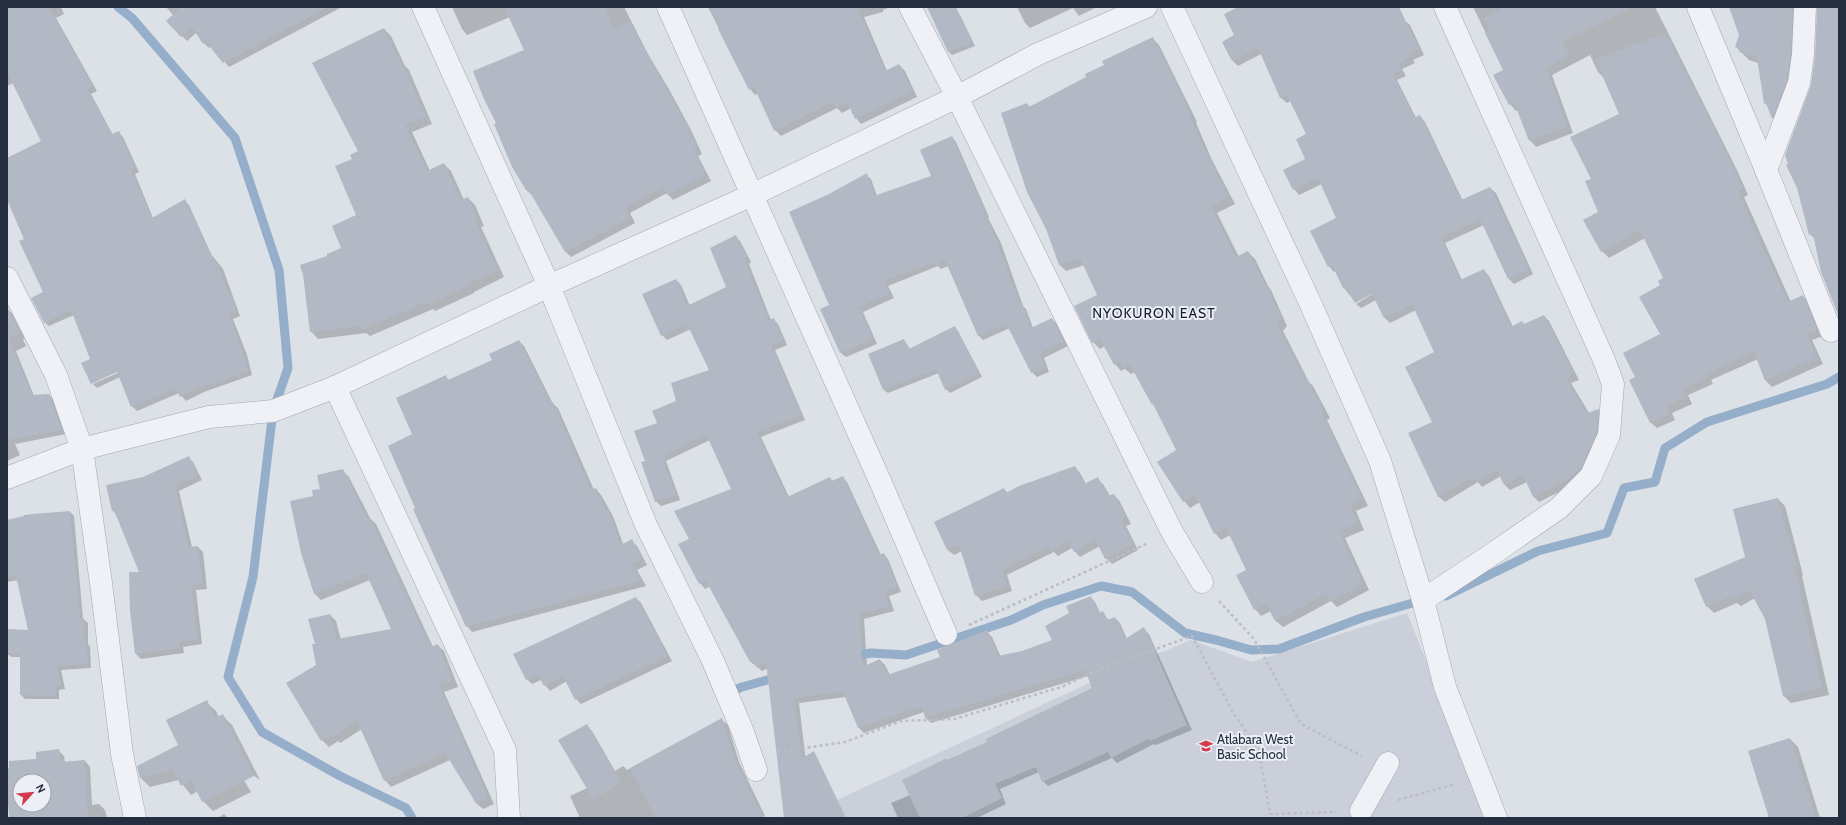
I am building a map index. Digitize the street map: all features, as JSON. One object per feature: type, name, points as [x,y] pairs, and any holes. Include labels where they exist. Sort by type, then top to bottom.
[{"type":"street","points":[[423,7],[549,286],[646,525],[713,661],[754,763]]},
{"type":"street","points":[[668,7],[880,481],[946,634]]},
{"type":"street","points":[[910,7],[957,97],[1172,532],[1202,582]]},
{"type":"street","points":[[7,478],[82,449],[209,417],[273,411],[335,387],[549,286],[752,195],[957,97],[1038,54],[1146,7]]},
{"type":"street","points":[[1172,7],[1312,307],[1380,461],[1423,600],[1445,687],[1496,818]]},
{"type":"street","points":[[1423,600],[1491,556],[1559,508],[1591,476],[1609,435],[1613,384],[1604,360],[1445,7]]},
{"type":"street","points":[[1698,7],[1831,331]]},
{"type":"street","points":[[1766,170],[1799,82],[1803,54],[1805,7]]},
{"type":"street","points":[[7,278],[56,375],[82,449],[101,583],[122,754],[134,818]]},
{"type":"street","points":[[335,387],[505,750],[509,818]]},
{"type":"street","points":[[1361,811],[1388,764]]},
{"type":"path","points":[[946,634],[988,618],[1172,532]]},
{"type":"path","points":[[1202,582],[1254,639],[1301,724],[1366,758],[1388,764]]},
{"type":"path","points":[[754,763],[845,742],[901,722],[954,719],[1060,687],[1100,669],[1192,636],[1234,714],[1259,750],[1270,814],[1361,811],[1480,776]]},
{"type":"shaded area","name":"Atlabara West Basic School","points":[[1407,613],[1489,818],[798,818],[1107,675],[1191,640],[1252,662]]},
{"type":"building","points":[[7,7],[49,7],[93,87],[87,89],[112,134],[119,131],[135,167],[131,169],[152,218],[185,199],[209,252],[210,251],[216,265],[218,264],[228,292],[230,291],[237,312],[229,315],[249,371],[199,388],[180,397],[176,388],[131,407],[117,372],[91,384],[81,363],[90,359],[71,310],[44,323],[31,298],[43,292],[19,241],[24,239],[7,200],[7,158],[41,141],[7,72]]},
{"type":"building","points":[[180,7],[328,7],[223,63],[206,42],[203,44],[192,27],[181,37],[166,21]]},
{"type":"building","points":[[504,7],[605,7],[614,30],[629,21],[686,124],[697,148],[693,150],[706,175],[667,195],[663,187],[625,208],[630,218],[565,252],[528,189],[526,190],[512,167],[494,124],[496,123],[483,97],[473,71],[524,50]]},
{"type":"building","points":[[710,7],[857,7],[885,71],[899,64],[912,91],[855,119],[847,102],[836,108],[832,102],[774,131],[754,87],[749,90],[718,29],[720,28]]},
{"type":"building","points":[[927,7],[956,7],[972,43],[948,52]]},
{"type":"building","points":[[1238,7],[1399,7],[1419,49],[1408,54],[1410,57],[1398,63],[1401,70],[1393,74],[1414,118],[1420,115],[1461,200],[1490,187],[1529,269],[1508,279],[1480,219],[1441,237],[1460,280],[1484,269],[1511,327],[1522,321],[1524,324],[1544,315],[1574,374],[1566,378],[1587,413],[1599,409],[1597,432],[1580,469],[1567,480],[1533,497],[1523,475],[1504,485],[1497,470],[1476,482],[1473,477],[1438,497],[1408,433],[1432,422],[1405,367],[1434,352],[1412,304],[1384,318],[1372,294],[1355,303],[1346,287],[1343,288],[1332,265],[1328,267],[1310,231],[1336,218],[1318,178],[1293,190],[1283,170],[1305,159],[1296,139],[1306,134],[1287,95],[1280,98],[1258,48],[1232,61],[1222,42],[1234,35],[1224,14]]},
{"type":"building","points":[[1505,7],[1633,7],[1563,41],[1569,56],[1546,68],[1568,126],[1529,141],[1514,102],[1509,105],[1493,75],[1503,70],[1485,33],[1490,30],[1484,18]]},
{"type":"building","points":[[1729,7],[1785,7],[1792,9],[1791,53],[1787,80],[1772,119],[1766,103],[1764,104],[1757,57],[1739,52],[1740,49],[1735,47],[1739,35]]},
{"type":"building","points":[[1817,7],[1839,7],[1839,121],[1837,121],[1839,317],[1821,272],[1813,234],[1809,235],[1797,188],[1786,165],[1788,164],[1785,155],[1811,85],[1815,55]]},
{"type":"building","points":[[384,28],[401,63],[402,62],[426,117],[405,125],[427,171],[444,163],[461,200],[468,197],[478,219],[475,220],[498,270],[427,305],[426,302],[362,330],[360,326],[310,332],[303,275],[300,265],[327,256],[327,254],[341,248],[332,226],[356,215],[335,166],[352,159],[350,155],[358,151],[312,63]]},
{"type":"building","points":[[1666,33],[1731,162],[1743,189],[1738,190],[1758,238],[1788,302],[1803,295],[1817,330],[1807,334],[1817,357],[1765,381],[1754,352],[1705,374],[1707,378],[1682,389],[1686,397],[1666,406],[1670,413],[1650,423],[1629,380],[1635,377],[1623,353],[1660,334],[1639,297],[1660,285],[1658,281],[1663,278],[1640,230],[1601,252],[1583,220],[1598,212],[1585,181],[1591,179],[1570,137],[1619,114],[1595,59]]},
{"type":"building","points":[[1153,37],[1192,116],[1190,116],[1206,152],[1229,197],[1211,206],[1236,257],[1248,251],[1265,282],[1281,319],[1277,324],[1305,379],[1307,378],[1324,412],[1322,413],[1362,499],[1350,505],[1358,523],[1339,531],[1363,584],[1329,601],[1326,594],[1275,621],[1266,604],[1254,610],[1236,575],[1246,570],[1226,528],[1214,534],[1195,494],[1183,502],[1157,462],[1176,450],[1153,404],[1152,405],[1130,365],[1123,368],[1120,361],[1114,365],[1100,339],[1092,343],[1074,306],[1097,295],[1080,258],[1059,265],[1046,229],[1027,192],[1001,113],[1027,103],[1029,107],[1086,77],[1085,74],[1104,65],[1102,61]]},
{"type":"building","points":[[952,136],[996,238],[1020,304],[1022,303],[1031,328],[1052,318],[1064,341],[1040,353],[1045,367],[1031,373],[1006,323],[978,336],[945,260],[935,265],[934,262],[884,281],[890,293],[859,307],[873,339],[840,353],[820,309],[829,305],[789,212],[829,194],[867,173],[874,196],[931,176],[920,150]]},
{"type":"building","points":[[736,235],[747,257],[744,258],[769,320],[774,318],[783,340],[771,345],[801,415],[757,432],[787,497],[830,477],[832,481],[843,476],[879,555],[884,553],[897,587],[885,591],[889,606],[860,614],[862,667],[880,659],[887,675],[940,657],[937,650],[987,630],[998,656],[1022,651],[1052,640],[1045,626],[1069,613],[1066,606],[1091,596],[1098,613],[1103,611],[1107,620],[1115,617],[1125,639],[1144,627],[1187,725],[1150,741],[1149,739],[1111,758],[1108,752],[1042,782],[1036,767],[995,784],[1002,798],[962,818],[920,818],[902,780],[947,758],[947,760],[987,742],[986,739],[1092,688],[1085,670],[925,718],[922,706],[858,728],[843,692],[794,698],[802,758],[814,751],[846,818],[784,818],[766,662],[756,667],[754,661],[750,662],[706,581],[699,584],[678,544],[689,539],[674,511],[731,489],[706,434],[662,456],[676,495],[655,502],[641,462],[645,461],[634,431],[657,423],[652,411],[676,401],[671,383],[709,370],[687,324],[661,336],[642,294],[676,279],[687,306],[726,287],[710,248]]},
{"type":"building","points":[[7,309],[21,333],[9,339],[32,395],[49,394],[62,430],[7,440]]},
{"type":"building","points":[[955,326],[979,374],[945,390],[936,369],[883,390],[868,354],[904,339],[909,349]]},
{"type":"building","points":[[519,340],[551,403],[553,402],[591,490],[596,488],[606,510],[608,509],[621,545],[632,539],[642,559],[632,564],[641,581],[466,627],[413,509],[415,508],[388,446],[412,434],[396,398],[446,375],[448,380],[492,360],[489,354]]},
{"type":"building","points":[[189,456],[198,475],[175,486],[188,547],[198,546],[203,584],[191,585],[198,640],[179,642],[180,648],[135,654],[130,611],[129,572],[139,572],[114,510],[112,511],[106,485],[143,477]]},
{"type":"building","points":[[1075,466],[1084,484],[1098,477],[1108,496],[1114,494],[1126,518],[1121,521],[1133,544],[1105,559],[1095,539],[1074,552],[1068,541],[1051,551],[1049,546],[1002,570],[1007,586],[975,596],[959,545],[947,550],[934,522],[1004,488],[1006,493],[1019,486]]},
{"type":"building","points":[[343,469],[367,517],[369,516],[431,647],[438,644],[452,680],[439,685],[488,797],[476,803],[445,753],[384,781],[357,721],[333,737],[331,735],[321,741],[286,683],[316,665],[312,644],[315,644],[308,619],[330,614],[337,639],[391,629],[366,573],[314,594],[301,553],[290,501],[313,496],[312,490],[320,489],[317,475]]},
{"type":"building","points":[[1778,498],[1797,568],[1795,569],[1822,688],[1783,696],[1765,619],[1750,591],[1733,599],[1731,596],[1706,607],[1694,579],[1745,557],[1733,509]]},
{"type":"building","points":[[70,511],[80,618],[84,618],[84,642],[86,642],[88,664],[57,666],[61,685],[56,686],[55,696],[20,695],[20,654],[7,653],[7,629],[28,630],[16,576],[7,578],[7,520],[33,514]]},
{"type":"building","points":[[636,597],[668,656],[575,700],[563,676],[544,686],[537,674],[526,680],[513,654]]},
{"type":"building","points":[[207,700],[215,718],[223,714],[254,776],[202,802],[191,780],[181,786],[173,770],[140,778],[137,766],[178,745],[166,720]]},
{"type":"building","points":[[722,718],[733,755],[763,818],[656,818],[630,768]]},
{"type":"building","points":[[587,724],[621,783],[593,799],[558,740]]},
{"type":"building","points":[[1790,738],[1816,818],[1769,818],[1748,751]]},
{"type":"building","points":[[59,749],[61,762],[85,760],[88,818],[9,818],[7,768],[9,768],[9,761],[36,759],[36,752]]},
{"type":"waterway","points":[[118,7],[132,18],[235,138],[279,270],[288,368],[273,411],[253,577],[228,677],[262,732],[340,776],[406,808],[412,818]]},
{"type":"waterway","points":[[1446,596],[1538,551],[1607,533],[1624,488],[1655,482],[1665,448],[1707,422],[1827,384],[1839,377]]},
{"type":"waterway","points":[[850,657],[871,653],[906,655],[1011,620],[1043,605],[1101,586],[1132,592],[1185,633],[1251,650],[1279,649],[1364,617],[1423,600]]},
{"type":"waterway","points":[[727,693],[742,687],[778,677]]},
{"type":"place","name":"Atlabara West Basic School","points":[[1206,746]]},
{"type":"district","name":"NYOKURON EAST","points":[[1154,313]]}]
